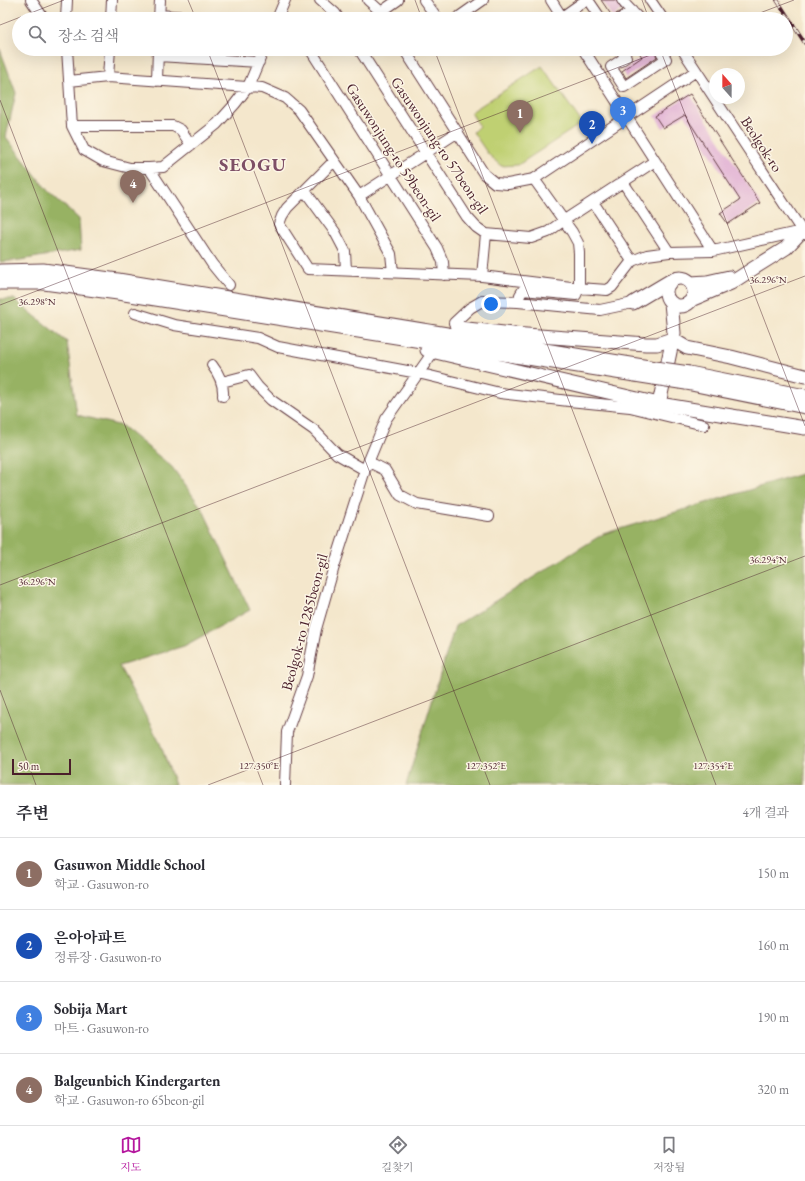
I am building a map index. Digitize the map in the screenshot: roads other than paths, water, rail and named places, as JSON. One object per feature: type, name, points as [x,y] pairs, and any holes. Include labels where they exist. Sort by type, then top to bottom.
[{"type":"main road","points":[[633,303],[658,300],[669,302],[678,307],[685,306],[731,283],[786,248],[803,233]]},
{"type":"main road","points":[[0,271],[43,270],[103,278],[389,325],[655,373]]},
{"type":"main road","points":[[691,283],[741,276]]},
{"type":"main road","points":[[633,303],[670,281],[679,278],[684,278],[691,283],[694,291],[691,302],[673,336],[659,404]]},
{"type":"main road","points":[[670,281],[666,289],[666,293],[669,302],[673,336],[687,348],[731,357],[805,376]]},
{"type":"main road","points":[[0,283],[44,284],[118,293],[378,334],[655,373],[805,396]]},
{"type":"main road","points":[[389,325],[433,325],[513,334],[646,344],[658,344],[673,336]]},
{"type":"main road","points":[[378,334],[424,350],[659,404],[805,428]]},
{"type":"main road","points":[[687,378],[805,407]]},
{"type":"street","points":[[31,0],[39,12]]},
{"type":"street","points":[[66,12],[67,0]]},
{"type":"street","points":[[111,12],[112,0]]},
{"type":"street","points":[[159,12],[160,0]]},
{"type":"street","points":[[281,12],[285,0]]},
{"type":"street","points":[[320,0],[332,12]]},
{"type":"street","points":[[368,0],[379,12]]},
{"type":"street","points":[[387,12],[398,0]]},
{"type":"street","points":[[424,0],[433,12]]},
{"type":"street","points":[[466,12],[483,0]]},
{"type":"street","points":[[551,0],[558,12]]},
{"type":"street","points":[[570,12],[587,0],[596,12]]},
{"type":"street","points":[[622,0],[632,11]]},
{"type":"street","points":[[650,0],[658,12]]},
{"type":"street","points":[[67,56],[72,126],[84,150],[102,161],[130,168],[163,167],[217,124],[248,87],[261,56]]},
{"type":"street","points":[[108,78],[110,56]]},
{"type":"street","points":[[156,81],[158,56]]},
{"type":"street","points":[[192,56],[259,62]]},
{"type":"street","name":"Gasuwonjung-ro 59beon-gil","points":[[314,56],[437,248],[443,262],[444,275]]},
{"type":"street","name":"Gasuwonjung-ro 57beon-gil","points":[[364,56],[467,217],[476,227],[486,234],[531,238],[548,232],[655,161]]},
{"type":"street","points":[[409,56],[484,174],[495,183],[508,184],[534,179],[696,71]]},
{"type":"street","points":[[587,56],[713,251]]},
{"type":"street","points":[[625,56],[626,57],[611,67],[624,87],[666,59],[664,56]]},
{"type":"street","name":"Beolgok-ro","points":[[686,56],[803,233]]},
{"type":"street","points":[[69,81],[108,78],[262,88],[285,98],[299,110],[359,196],[391,254],[393,272]]},
{"type":"street","points":[[72,126],[173,126],[181,130],[191,145]]},
{"type":"street","points":[[359,196],[458,132]]},
{"type":"street","points":[[334,161],[282,216],[279,224],[308,269],[482,276],[579,288],[608,290],[632,261],[647,255],[669,252],[713,251],[803,233]]},
{"type":"street","points":[[149,168],[212,264],[229,285]]},
{"type":"street","points":[[518,302],[523,290],[576,295],[579,288],[578,243],[572,232],[534,179]]},
{"type":"street","points":[[623,182],[669,252]]},
{"type":"street","points":[[305,191],[335,232],[345,251],[346,270]]},
{"type":"street","points":[[594,202],[632,261]]},
{"type":"street","points":[[482,276],[486,234]]},
{"type":"street","points":[[454,323],[470,308],[482,301],[518,302],[600,310],[633,303]]},
{"type":"street","points":[[135,313],[174,325],[258,338],[278,347],[418,373],[500,393],[569,402],[630,407],[704,425]]},
{"type":"street","name":"Beolgok-ro 1285beon-gil","points":[[285,785],[287,732],[307,676],[316,629],[333,570],[367,466],[386,419],[430,355]]},
{"type":"street","points":[[212,365],[222,382],[223,396]]},
{"type":"street","points":[[222,382],[249,375],[271,400],[314,430],[337,454],[367,466],[385,470],[400,495],[417,504],[489,516]]},
{"type":"railway","points":[[777,0],[785,12]]},
{"type":"railway","points":[[793,25],[805,43]]},
{"type":"place","name":"Sobija Mart","points":[[623,130]]},
{"type":"place","name":"Gasuwon Middle School","points":[[520,133]]},
{"type":"place","name":"은아아파트","points":[[592,144]]},
{"type":"place","name":"Balgeunbich Kindergarten","points":[[133,203]]},
{"type":"district","name":"SEOGU","points":[[253,164]]}]
